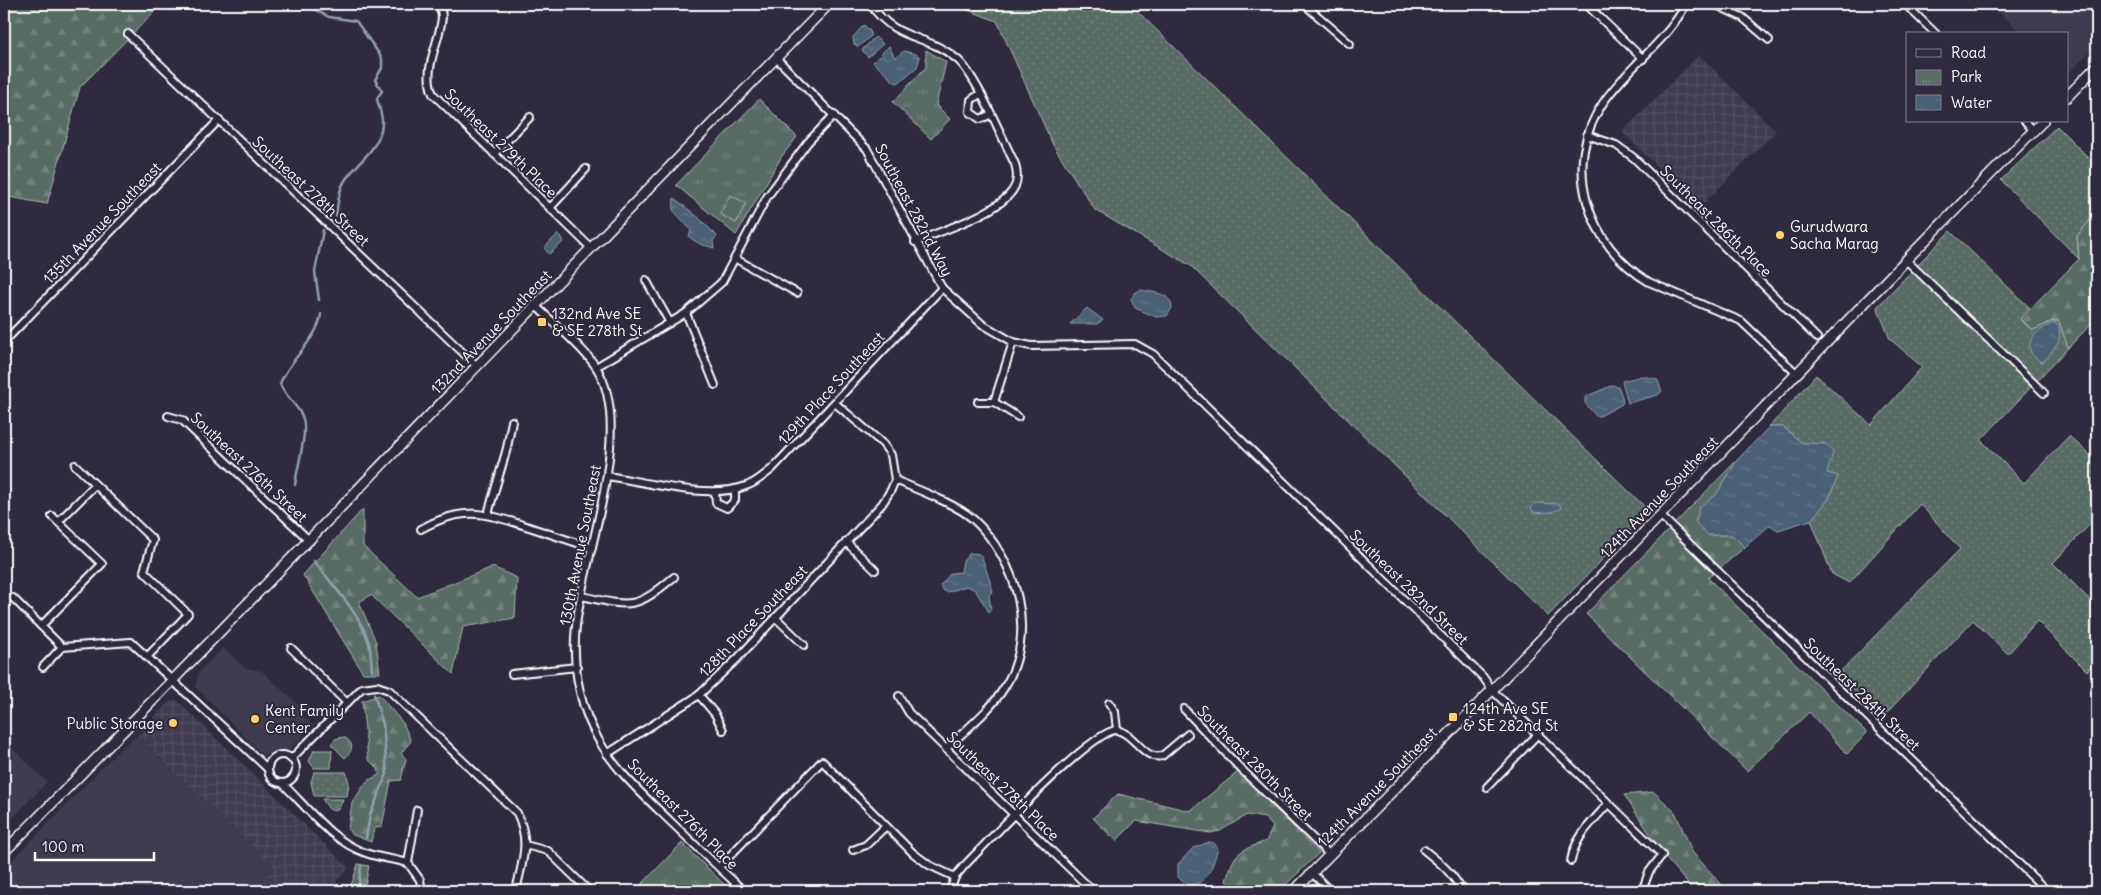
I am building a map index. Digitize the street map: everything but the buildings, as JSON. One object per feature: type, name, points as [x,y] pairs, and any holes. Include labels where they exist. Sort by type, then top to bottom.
[{"type":"main road","name":"132nd Avenue Southeast","points":[[4,852],[172,679],[310,541],[476,366],[829,4]]},
{"type":"main road","points":[[2068,96],[2097,66]]},
{"type":"main road","name":"124th Avenue Southeast","points":[[1294,891],[1492,690],[1906,260],[2042,122]]},
{"type":"street","name":"Southeast 279th Place","points":[[436,4],[441,10],[441,26],[430,70],[430,87],[438,99],[591,248]]},
{"type":"street","points":[[870,4],[885,22],[897,31],[937,45],[965,67],[1016,164],[1018,174],[1015,186],[999,204],[915,242]]},
{"type":"street","points":[[1304,4],[1350,44]]},
{"type":"street","points":[[1686,4],[1670,30],[1602,104],[1588,135],[1582,161],[1586,199],[1596,227],[1613,254],[1636,274],[1649,282],[1741,322],[1796,374]]},
{"type":"street","points":[[1714,4],[1742,17],[1769,40]]},
{"type":"street","points":[[1905,4],[1934,32]]},
{"type":"street","points":[[1590,8],[1643,59]]},
{"type":"street","name":"Southeast 278th Street","points":[[128,34],[476,366]]},
{"type":"street","name":"Southeast 282nd Way","points":[[776,58],[859,138],[872,155],[915,242],[942,288],[982,324],[1012,342],[1047,348],[1135,344]]},
{"type":"street","points":[[980,94],[971,100],[970,112],[972,116],[980,118],[990,114]]},
{"type":"street","points":[[535,305],[596,367],[686,313],[722,282],[767,198],[808,142],[834,115]]},
{"type":"street","points":[[494,154],[530,117]]},
{"type":"street","name":"135th Avenue Southeast","points":[[4,342],[218,121]]},
{"type":"street","points":[[2025,122],[2034,131]]},
{"type":"street","name":"Southeast 286th Place","points":[[1588,135],[1616,145],[1634,158],[1817,338]]},
{"type":"street","points":[[550,208],[586,169]]},
{"type":"street","points":[[736,259],[797,293]]},
{"type":"street","points":[[1906,260],[2044,393]]},
{"type":"street","points":[[646,280],[670,323]]},
{"type":"street","name":"129th Place Southeast","points":[[714,492],[748,486],[772,469],[942,288]]},
{"type":"street","points":[[686,313],[715,385]]},
{"type":"street","points":[[994,402],[1012,342]]},
{"type":"street","name":"Southeast 282nd Street","points":[[1135,344],[1153,354],[1483,677],[1492,690],[1537,735],[1662,855],[1650,872],[1642,891]]},
{"type":"street","name":"130th Avenue Southeast","points":[[596,367],[609,399],[607,476],[576,625],[577,667],[585,709],[592,729],[607,754]]},
{"type":"street","points":[[835,402],[882,444],[890,455],[894,480],[972,518],[997,548],[1007,566],[1021,607],[1022,626],[1015,664],[1003,690],[946,749]]},
{"type":"street","points":[[978,402],[994,402],[1018,417]]},
{"type":"street","name":"Southeast 276th Street","points":[[168,416],[182,420],[310,541]]},
{"type":"street","points":[[488,514],[507,448],[512,421]]},
{"type":"street","points":[[75,465],[154,540],[144,571],[188,614],[148,656]]},
{"type":"street","points":[[607,476],[714,492],[716,503],[726,508],[735,500],[735,489]]},
{"type":"street","name":"128th Place Southeast","points":[[607,754],[698,695],[737,659],[882,504],[891,490],[894,480]]},
{"type":"street","points":[[58,522],[95,485]]},
{"type":"street","points":[[421,529],[438,519],[453,515],[488,514],[592,548]]},
{"type":"street","name":"Southeast 284th Street","points":[[1660,515],[2047,891]]},
{"type":"street","points":[[41,626],[102,564],[52,516]]},
{"type":"street","points":[[846,542],[875,570]]},
{"type":"street","points":[[582,596],[620,604],[634,603],[650,597],[674,577]]},
{"type":"street","points":[[13,598],[62,647]]},
{"type":"street","points":[[775,617],[804,645]]},
{"type":"street","points":[[43,667],[62,647],[130,642],[148,656],[268,769],[271,778],[282,783],[332,833],[346,844],[366,853],[408,862]]},
{"type":"street","points":[[291,648],[347,703]]},
{"type":"street","points":[[512,674],[577,667]]},
{"type":"street","points":[[291,759],[362,688],[377,686],[389,690],[517,814],[525,830],[525,845],[516,891]]},
{"type":"street","points":[[698,695],[716,714],[723,730]]},
{"type":"street","name":"Southeast 278th Place","points":[[899,696],[909,713],[1093,891]]},
{"type":"street","points":[[1109,703],[1115,712],[1117,730]]},
{"type":"street","name":"Southeast 280th Street","points":[[1184,709],[1240,768],[1330,855]]},
{"type":"street","points":[[950,891],[955,877],[1014,814],[1058,771],[1105,734],[1117,730],[1127,734],[1150,755],[1157,758],[1168,753],[1188,734]]},
{"type":"street","points":[[1487,787],[1537,735]]},
{"type":"street","name":"Southeast 276th Place","points":[[607,754],[634,787],[744,891]]},
{"type":"street","points":[[268,769],[270,761],[278,756],[291,759]]},
{"type":"street","points":[[282,783],[294,776],[295,767],[291,759]]},
{"type":"street","points":[[718,867],[822,762],[913,853],[929,865],[955,877]]},
{"type":"street","points":[[1571,861],[1578,838],[1608,804]]},
{"type":"street","points":[[417,810],[408,862],[420,880],[422,891]]},
{"type":"street","points":[[853,850],[866,845],[885,827]]},
{"type":"street","points":[[525,845],[548,851],[589,891]]},
{"type":"street","points":[[1424,850],[1446,868],[1457,880],[1462,891]]},
{"type":"street","points":[[1312,873],[1330,891]]},
{"type":"shaded area","points":[[1991,4],[2097,4],[2097,45],[2068,73],[2068,32],[2020,32]]},
{"type":"shaded area","points":[[1699,55],[1776,131],[1699,208],[1622,132]]},
{"type":"shaded area","points":[[223,648],[245,668],[262,671],[298,705],[298,711],[313,725],[288,751],[263,755],[195,687],[199,672]]},
{"type":"shaded area","name":"Public Storage","points":[[177,700],[349,868],[327,891],[254,891],[274,868],[137,736],[170,701]]},
{"type":"shaded area","points":[[137,736],[275,869],[254,891],[4,891],[4,869],[121,748]]},
{"type":"shaded area","points":[[4,740],[47,782],[4,827]]},
{"type":"green space","points":[[4,4],[162,4],[80,87],[47,204],[4,196]]},
{"type":"green space","points":[[951,4],[1130,4],[1649,511],[1548,616],[1191,266],[1095,210],[1053,145],[997,21]]},
{"type":"green space","points":[[926,50],[946,62],[936,105],[950,119],[931,139],[893,102],[926,67]]},
{"type":"green space","points":[[759,99],[797,137],[782,156],[736,235],[676,185]]},
{"type":"green space","points":[[2057,126],[2097,166],[2097,212],[2077,236],[2079,259],[2001,180]]},
{"type":"green space","points":[[730,195],[746,203],[736,223],[720,214]]},
{"type":"green space","points":[[2097,212],[2097,318],[2068,348],[2059,321],[2053,321],[2033,330],[2020,319],[2079,259],[2077,236]]},
{"type":"green space","points":[[1950,231],[2031,309],[2020,320],[2033,330],[2053,321],[2059,321],[2068,348],[1981,440],[2024,483],[2069,436],[2097,461],[2097,520],[2095,519],[2053,563],[2097,607],[2097,660],[2087,671],[2037,621],[2008,654],[1973,620],[1883,717],[1837,675],[1960,549],[1920,504],[1849,583],[1832,574],[1811,520],[1828,500],[1838,476],[1827,474],[1826,444],[1802,443],[1783,427],[1769,427],[1816,375],[1871,425],[1922,367],[1890,339],[1877,307]]},
{"type":"green space","points":[[1738,459],[1716,495],[1700,507],[1708,535],[1732,535],[1745,547],[1708,578],[1867,733],[1847,754],[1809,712],[1747,771],[1586,614]]},
{"type":"green space","points":[[363,509],[363,546],[417,597],[493,567],[517,578],[515,618],[463,627],[453,674],[371,595],[359,602],[376,642],[380,673],[363,673],[303,575]]},
{"type":"green space","points":[[379,695],[403,723],[411,741],[401,753],[406,759],[401,780],[391,781],[382,826],[374,829],[371,842],[351,834],[348,829],[352,803],[367,781],[379,775],[378,769],[368,759],[362,701]]},
{"type":"green space","points":[[343,737],[349,741],[352,747],[345,758],[331,744],[335,739]]},
{"type":"green space","points":[[314,750],[332,750],[331,768],[314,768],[309,761]]},
{"type":"green space","points":[[1239,771],[1319,853],[1279,891],[1236,891],[1226,881],[1238,854],[1266,841],[1273,827],[1265,818],[1247,815],[1220,831],[1210,833],[1136,821],[1116,841],[1093,818],[1118,794],[1190,811]]},
{"type":"green space","points":[[314,772],[346,772],[349,783],[347,796],[314,796],[311,782]]},
{"type":"green space","points":[[1654,792],[1675,812],[1693,853],[1723,886],[1734,891],[1694,891],[1668,861],[1624,795]]},
{"type":"green space","points":[[322,799],[343,799],[339,809],[334,811],[329,809]]},
{"type":"green space","points":[[682,843],[731,891],[635,891]]},
{"type":"green space","points":[[358,864],[369,866],[364,891],[344,891],[352,883]]},
{"type":"water","points":[[864,25],[870,31],[871,36],[858,47],[854,44],[853,37]]},
{"type":"water","points":[[875,37],[883,44],[868,57],[862,50]]},
{"type":"water","points":[[889,46],[895,58],[904,51],[920,57],[917,67],[898,83],[894,82],[873,62]]},
{"type":"water","points":[[674,198],[698,217],[717,236],[713,241],[714,248],[700,244],[689,237],[691,230],[673,210]]},
{"type":"water","points":[[558,234],[563,239],[563,242],[549,254],[544,248]]},
{"type":"water","points":[[1140,290],[1160,294],[1169,299],[1172,308],[1167,316],[1156,317],[1135,308],[1131,299]]},
{"type":"water","points":[[1087,308],[1103,320],[1097,324],[1070,324]]},
{"type":"water","points":[[2054,323],[2058,325],[2059,340],[2048,358],[2040,362],[2031,353],[2030,342],[2040,330]]},
{"type":"water","points":[[1642,376],[1657,379],[1662,391],[1658,395],[1628,403],[1622,381]]},
{"type":"water","points":[[1613,385],[1619,388],[1623,400],[1622,404],[1600,416],[1596,416],[1585,403],[1585,397]]},
{"type":"water","points":[[1769,427],[1783,427],[1802,443],[1826,444],[1833,452],[1827,473],[1838,476],[1828,500],[1811,520],[1778,530],[1770,525],[1745,547],[1732,535],[1708,535],[1696,523],[1699,507],[1716,495],[1738,459]]},
{"type":"water","points":[[1535,503],[1560,504],[1561,509],[1551,512],[1534,513],[1531,508]]},
{"type":"water","points":[[970,553],[979,554],[982,557],[993,591],[989,595],[991,609],[989,612],[975,590],[967,586],[948,592],[944,591],[940,586],[951,573],[961,572],[963,561]]},
{"type":"water","points":[[1209,842],[1214,843],[1218,848],[1208,873],[1200,882],[1186,885],[1178,877],[1178,864],[1193,848]]},
{"type":"waterway","points":[[305,4],[329,17],[356,21],[382,58],[382,68],[375,80],[382,91],[377,98],[382,121],[380,133],[367,155],[344,182],[339,194],[336,216]]},
{"type":"waterway","points":[[319,300],[315,272],[323,230]]},
{"type":"waterway","points":[[295,485],[304,422],[300,412],[280,384],[289,367],[315,332],[321,314]]},
{"type":"waterway","points":[[314,561],[345,600],[365,632],[371,653],[372,670]]},
{"type":"waterway","points":[[366,838],[370,815],[387,774],[383,724],[374,694]]},
{"type":"waterway","points":[[358,891],[361,866]]},
{"type":"place","name":"Gurudwara Sacha Marag","points":[[1780,235]]},
{"type":"place","name":"132nd Ave SE & SE 278th St","points":[[542,322]]},
{"type":"place","name":"124th Ave SE & SE 282nd St","points":[[1453,717]]},
{"type":"place","name":"Kent Family Center","points":[[255,719]]},
{"type":"place","name":"Public Storage","points":[[173,723]]}]
